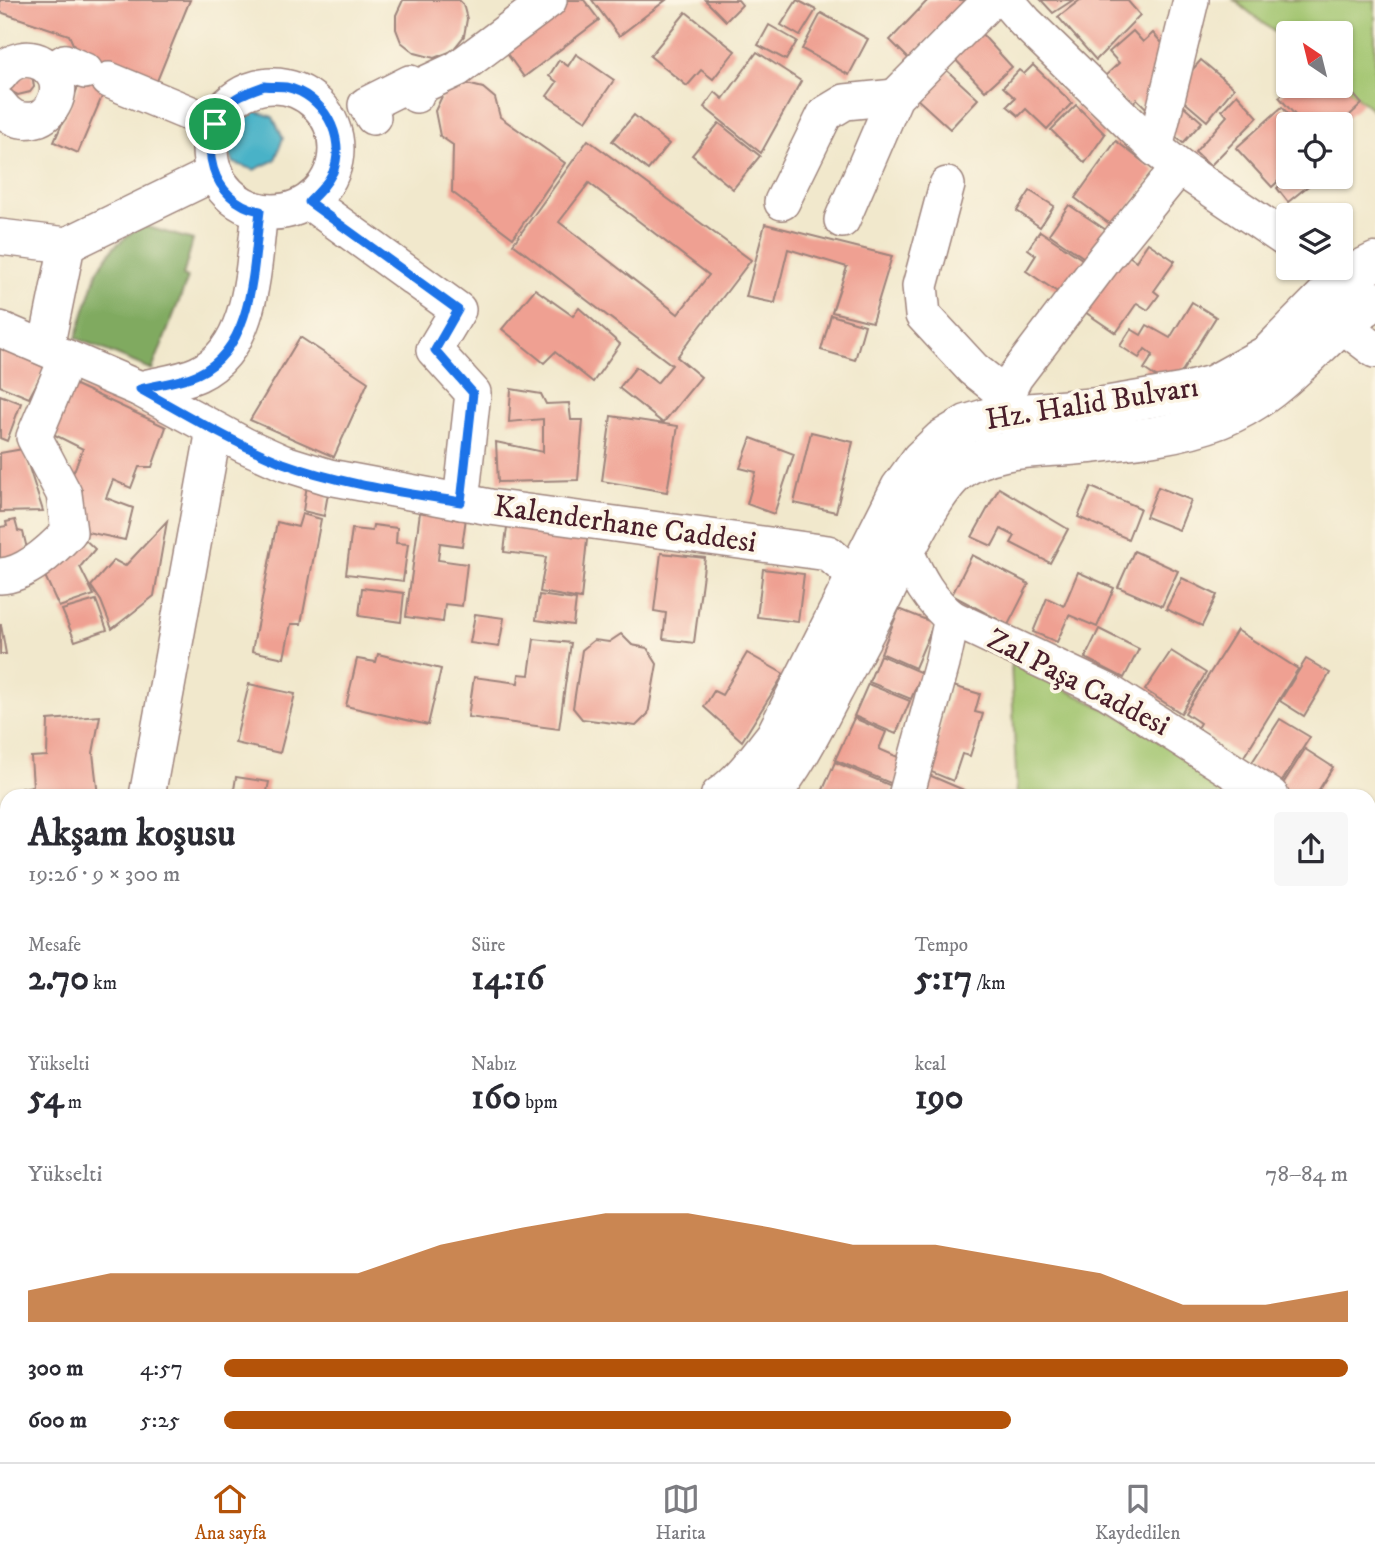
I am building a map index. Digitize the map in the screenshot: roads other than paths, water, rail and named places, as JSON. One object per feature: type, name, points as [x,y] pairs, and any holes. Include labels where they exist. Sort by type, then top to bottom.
[{"type":"main road","name":"Hz. Halid Bulvarı","points":[[1353,266],[1375,249]]},
{"type":"main road","name":"Hz. Halid Bulvarı","points":[[728,789],[745,773],[775,736],[900,488],[921,459],[942,439],[1001,405],[1110,405],[1181,393],[1214,384],[1268,354],[1339,280]]},
{"type":"main road","name":"Hz. Halid Bulvarı","points":[[776,789],[810,736],[906,552],[939,495],[956,474],[971,463],[1003,452],[1164,434],[1220,419],[1249,405],[1272,389],[1360,313]]},
{"type":"street","points":[[334,128],[371,114],[366,105],[413,89],[457,69],[549,0]]},
{"type":"street","points":[[842,220],[895,97],[991,0]]},
{"type":"street","points":[[1006,0],[1025,22],[1167,158],[1276,233]]},
{"type":"street","points":[[947,184],[920,286],[923,315],[973,369],[1001,405],[1015,377],[1081,290],[1167,158],[1191,0]]},
{"type":"street","points":[[0,75],[8,66],[26,59],[35,60],[51,71],[56,79],[57,98],[45,116],[35,120],[14,118],[0,105]]},
{"type":"street","points":[[51,71],[65,62],[215,124]]},
{"type":"street","points":[[264,86],[286,87],[306,95],[323,108],[334,128],[337,148],[334,169],[324,188],[309,202],[291,211],[271,213],[250,209],[233,199],[219,184],[211,165],[209,144],[215,124],[226,106],[244,93],[264,86]]},
{"type":"street","points":[[782,202],[824,114],[845,102],[895,97]]},
{"type":"street","points":[[0,237],[67,245],[215,173]]},
{"type":"street","points":[[309,202],[458,310],[435,350],[473,393],[461,502]]},
{"type":"street","points":[[140,389],[197,375],[223,359],[239,333],[251,280],[260,211]]},
{"type":"street","points":[[0,576],[8,576],[46,556],[69,532],[64,494],[34,437],[56,353],[67,245]]},
{"type":"street","points":[[1360,313],[1375,350]]},
{"type":"street","name":"Kalenderhane Caddesi","points":[[0,329],[140,389],[214,430],[284,463],[329,477],[461,502],[828,553],[856,577]]},
{"type":"street","points":[[148,789],[214,430]]},
{"type":"street","name":"Zal Paşa Caddesi","points":[[906,552],[928,595],[935,605],[952,618],[1107,691],[1260,789]]},
{"type":"street","points":[[908,789],[952,618]]},
{"type":"water","points":[[252,110],[273,117],[283,138],[275,160],[254,170],[234,163],[223,141],[230,120]]}]
